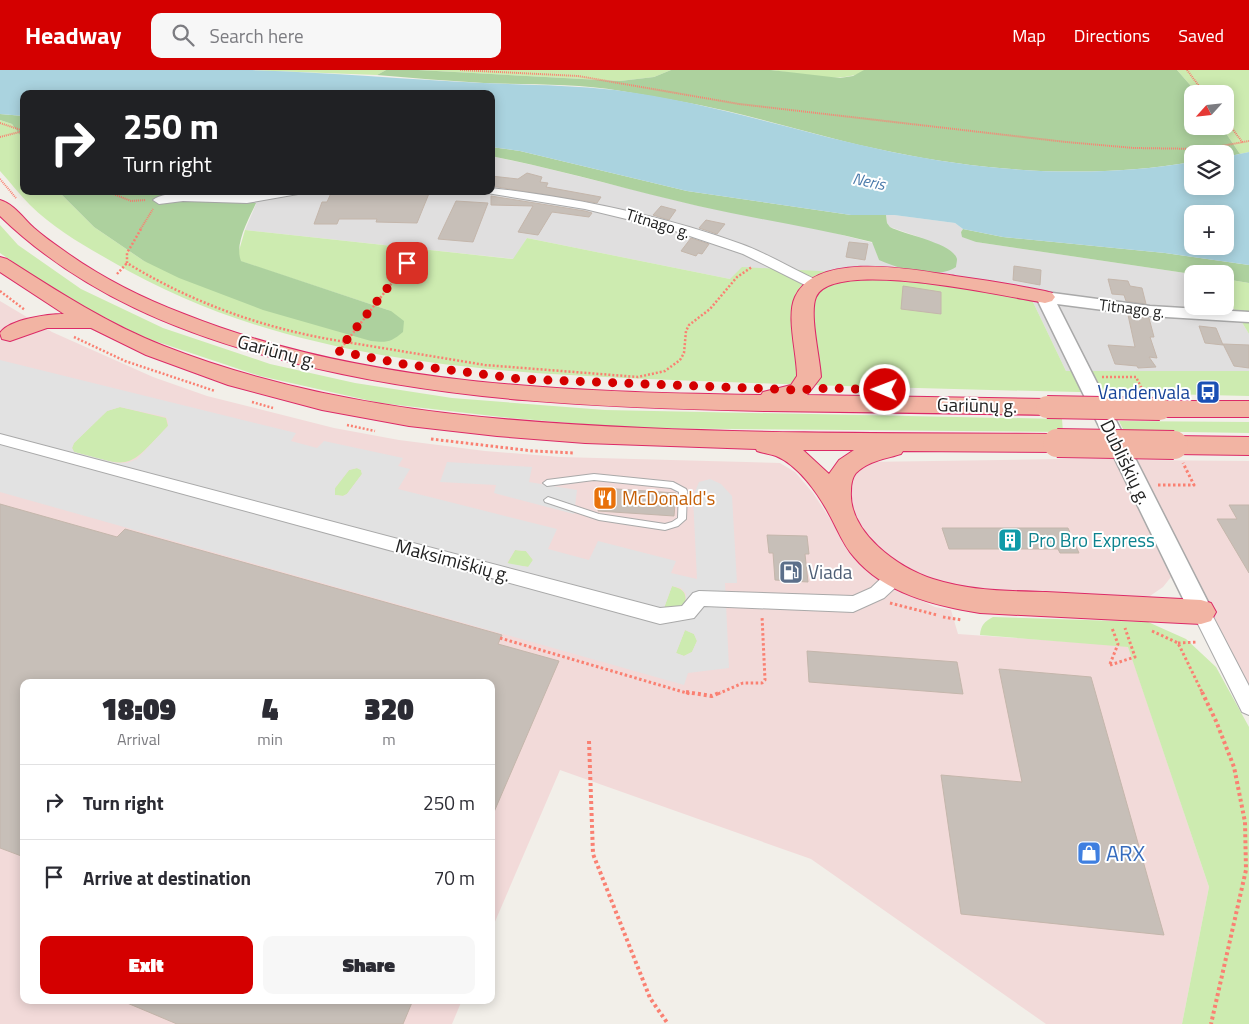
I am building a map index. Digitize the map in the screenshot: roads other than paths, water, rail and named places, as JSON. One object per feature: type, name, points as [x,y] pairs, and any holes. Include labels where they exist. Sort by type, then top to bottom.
[{"type":"highway","name":"Gariūnų g.","points":[[8,202],[24,230],[58,257],[103,286],[187,324],[294,357],[357,371],[462,388],[597,399],[1047,407],[1152,402],[1249,409]]},
{"type":"highway","name":"Gariūnų g.","points":[[0,263],[59,304],[99,326],[174,360],[221,376],[322,402],[392,416],[533,432],[748,439],[1057,443],[1177,451],[1249,446]]},
{"type":"highway","points":[[742,402],[782,396],[798,390],[809,377],[808,348],[802,309],[806,296],[816,285],[850,274],[885,272],[1045,297]]},
{"type":"highway","points":[[5,337],[28,313],[30,305],[25,282]]},
{"type":"highway","points":[[5,337],[28,325],[52,320],[99,326]]},
{"type":"highway","points":[[808,348],[819,378],[829,388],[843,396],[892,404]]},
{"type":"highway","points":[[748,439],[784,450],[799,459],[837,504],[863,549],[873,559],[896,575],[923,588],[960,599],[980,601],[1201,612]]},
{"type":"highway","points":[[837,504],[842,473],[857,460],[871,453],[923,442]]},
{"type":"street","name":"Titnago g.","points":[[495,191],[555,198],[613,210],[738,248],[816,285]]},
{"type":"street","points":[[159,200],[184,197],[247,199],[272,195]]},
{"type":"street","name":"Titnago g.","points":[[1045,297],[1150,311],[1249,317]]},
{"type":"street","name":"Dubliškių g.","points":[[1045,297],[1249,706]]},
{"type":"street","name":"Maksimiškių g.","points":[[0,439],[660,616],[687,613],[699,598],[853,604],[874,596],[888,586],[896,575]]},
{"type":"lane","points":[[547,483],[594,477],[673,485],[683,491],[683,514],[682,519],[676,524],[665,527],[599,517],[548,500]]},
{"type":"water","name":"Neris","points":[[0,70],[248,70],[615,90],[685,102],[892,152],[966,164],[1042,171],[1080,172],[1184,163],[1184,195],[1234,195],[1234,155],[1249,152],[1249,265],[1165,253],[1003,237],[963,229],[955,223],[894,215],[851,215],[687,191],[520,151],[495,148],[495,90],[20,90],[20,116],[0,114]]},
{"type":"place","name":"Vandenvala","points":[[1208,392]]},
{"type":"place","name":"McDonald's","points":[[605,498]]},
{"type":"place","name":"Pro Bro Express","points":[[1010,540]]},
{"type":"place","name":"Viada","points":[[791,572]]},
{"type":"place","name":"ARX","points":[[1089,853]]}]
